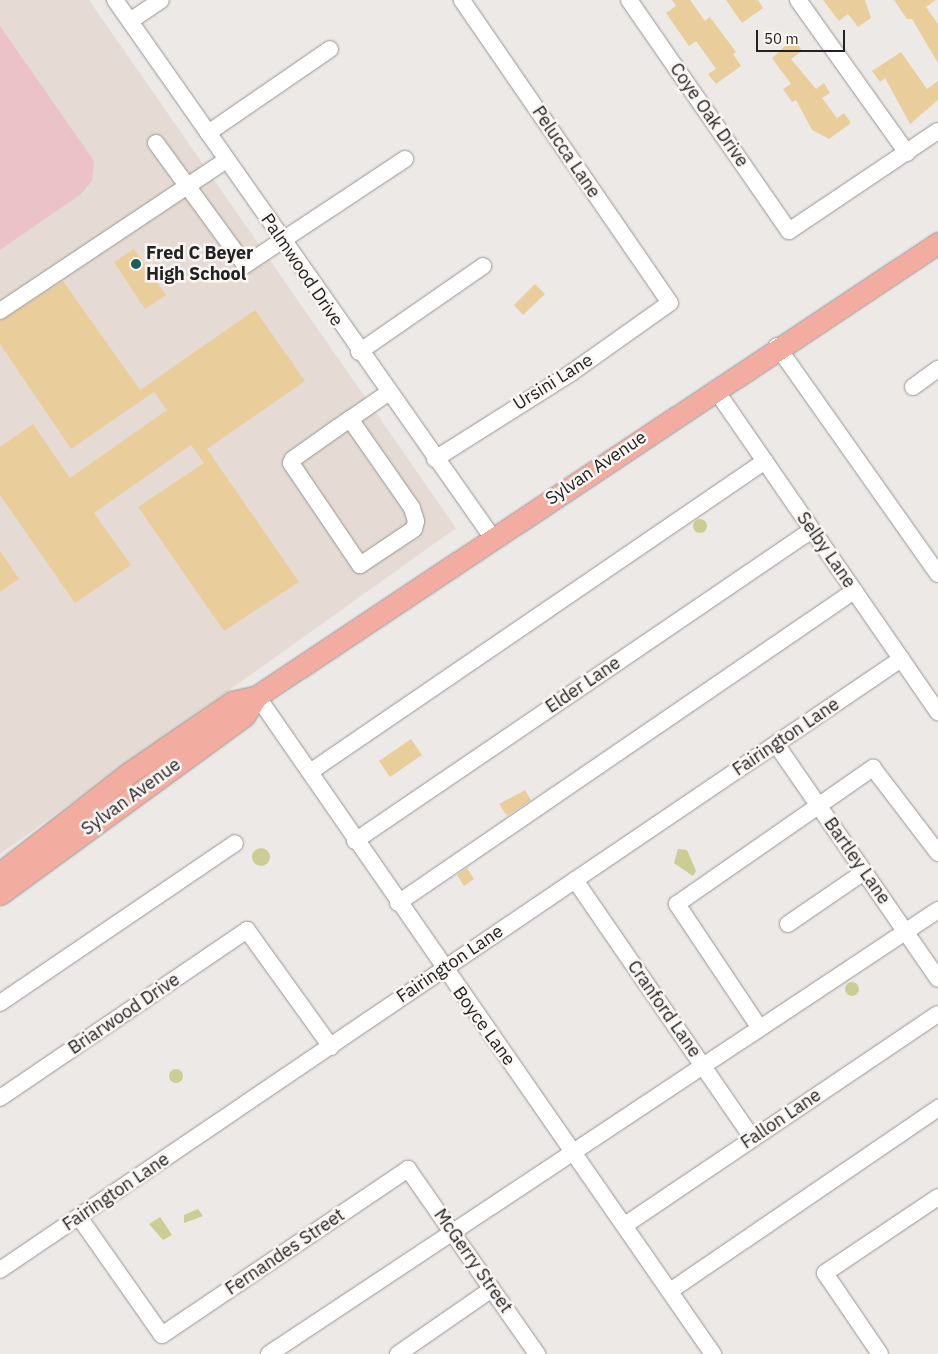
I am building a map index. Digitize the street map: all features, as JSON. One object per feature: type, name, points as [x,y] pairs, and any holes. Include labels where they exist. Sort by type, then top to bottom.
[{"type":"main road","name":"Sylvan Avenue","points":[[0,873],[224,707],[257,696],[777,346],[938,242]]},
{"type":"main road","name":"Sylvan Avenue","points":[[0,894],[244,716],[257,696]]},
{"type":"street","name":"Palmwood Drive","points":[[116,0],[359,352],[492,537]]},
{"type":"street","points":[[130,21],[161,0]]},
{"type":"street","name":"Pelucca Lane","points":[[462,0],[670,303]]},
{"type":"street","name":"Coye Oak Drive","points":[[629,0],[789,231],[907,153]]},
{"type":"street","points":[[798,0],[907,153],[938,131]]},
{"type":"street","points":[[208,133],[330,49]]},
{"type":"street","points":[[156,143],[245,265],[405,159]]},
{"type":"street","points":[[0,311],[226,160]]},
{"type":"street","points":[[359,352],[483,266]]},
{"type":"street","name":"Ursini Lane","points":[[435,459],[571,373],[670,303]]},
{"type":"street","points":[[777,346],[938,574]]},
{"type":"street","points":[[913,387],[938,369]]},
{"type":"street","name":"Selby Lane","points":[[715,389],[938,712]]},
{"type":"street","points":[[350,420],[412,508],[416,521],[414,529],[360,565],[291,463],[350,420],[388,393]]},
{"type":"street","points":[[310,772],[765,461]]},
{"type":"street","name":"Elder Lane","points":[[355,841],[812,530]]},
{"type":"street","points":[[398,903],[854,590]]},
{"type":"street","name":"Fairington Lane","points":[[0,1270],[901,659]]},
{"type":"street","name":"Boyce Lane","points":[[257,696],[443,968],[573,1149],[713,1354]]},
{"type":"street","name":"Bartley Lane","points":[[776,744],[938,979]]},
{"type":"street","points":[[759,1027],[677,904],[873,768],[878,770],[938,853]]},
{"type":"street","points":[[0,1003],[235,843]]},
{"type":"street","points":[[788,924],[864,872]]},
{"type":"street","name":"Cranford Lane","points":[[575,880],[753,1138]]},
{"type":"street","points":[[269,1354],[573,1149],[938,910]]},
{"type":"street","name":"Briarwood Drive","points":[[0,1098],[247,930],[330,1047]]},
{"type":"street","name":"Fallon Lane","points":[[624,1225],[938,1014]]},
{"type":"street","points":[[670,1291],[938,1108]]},
{"type":"street","name":"Fernandes Street","points":[[79,1217],[162,1335],[408,1169]]},
{"type":"street","name":"McGerry Street","points":[[408,1169],[492,1289],[531,1352]]},
{"type":"street","points":[[880,1354],[825,1273],[938,1197]]},
{"type":"street","points":[[398,1354],[492,1289]]},
{"type":"shaded area","name":"Fred C Beyer High School","points":[[0,0],[89,0],[456,528],[0,854]]},
{"type":"shaded area","points":[[0,26],[94,161],[92,181],[81,194],[0,250]]},
{"type":"shaded area","points":[[697,519],[703,519],[707,526],[703,533],[697,533],[693,529],[693,523]]},
{"type":"shaded area","points":[[261,848],[267,851],[270,857],[267,863],[261,866],[255,863],[252,857],[255,851]]},
{"type":"shaded area","points":[[678,849],[687,850],[696,871],[693,876],[674,863]]},
{"type":"shaded area","points":[[849,982],[855,982],[859,989],[855,996],[849,996],[845,992],[845,986]]},
{"type":"shaded area","points":[[173,1069],[179,1069],[183,1076],[179,1083],[173,1083],[169,1079],[169,1073]]},
{"type":"shaded area","points":[[198,1209],[203,1216],[184,1223],[184,1215]]},
{"type":"shaded area","points":[[160,1217],[172,1235],[163,1240],[149,1224]]},
{"type":"building","points":[[672,0],[690,0],[705,21],[710,17],[736,52],[733,54],[741,66],[716,84],[708,74],[716,69],[696,41],[689,46],[666,13],[676,6]]},
{"type":"building","points":[[726,0],[758,0],[763,8],[742,23]]},
{"type":"building","points":[[823,0],[865,0],[871,18],[858,27],[848,14],[839,21]]},
{"type":"building","points":[[894,0],[936,0],[926,7],[938,24],[938,63],[912,19],[907,19]]},
{"type":"building","points":[[794,38],[802,51],[791,59],[816,89],[824,83],[830,93],[822,98],[837,118],[844,113],[851,123],[829,139],[812,130],[796,100],[792,102],[783,89],[791,84],[772,58]]},
{"type":"building","points":[[901,52],[927,89],[938,81],[938,100],[910,124],[885,78],[880,82],[872,71]]},
{"type":"building","points":[[134,249],[166,295],[145,309],[114,262]]},
{"type":"building","points":[[63,281],[140,390],[255,310],[305,381],[207,449],[299,582],[224,631],[138,507],[204,463],[191,445],[94,513],[131,565],[75,603],[0,495],[0,447],[33,424],[70,478],[167,410],[154,392],[71,449],[0,344],[0,321]]},
{"type":"building","points":[[535,284],[545,294],[523,315],[514,305]]},
{"type":"building","points":[[0,551],[19,579],[0,592]]},
{"type":"building","points":[[411,739],[422,755],[390,777],[379,761]]},
{"type":"building","points":[[525,790],[531,800],[507,816],[499,804]]},
{"type":"building","points":[[467,868],[474,879],[464,886],[457,875]]},
{"type":"place","name":"Fred C Beyer High School","points":[[136,264]]}]
